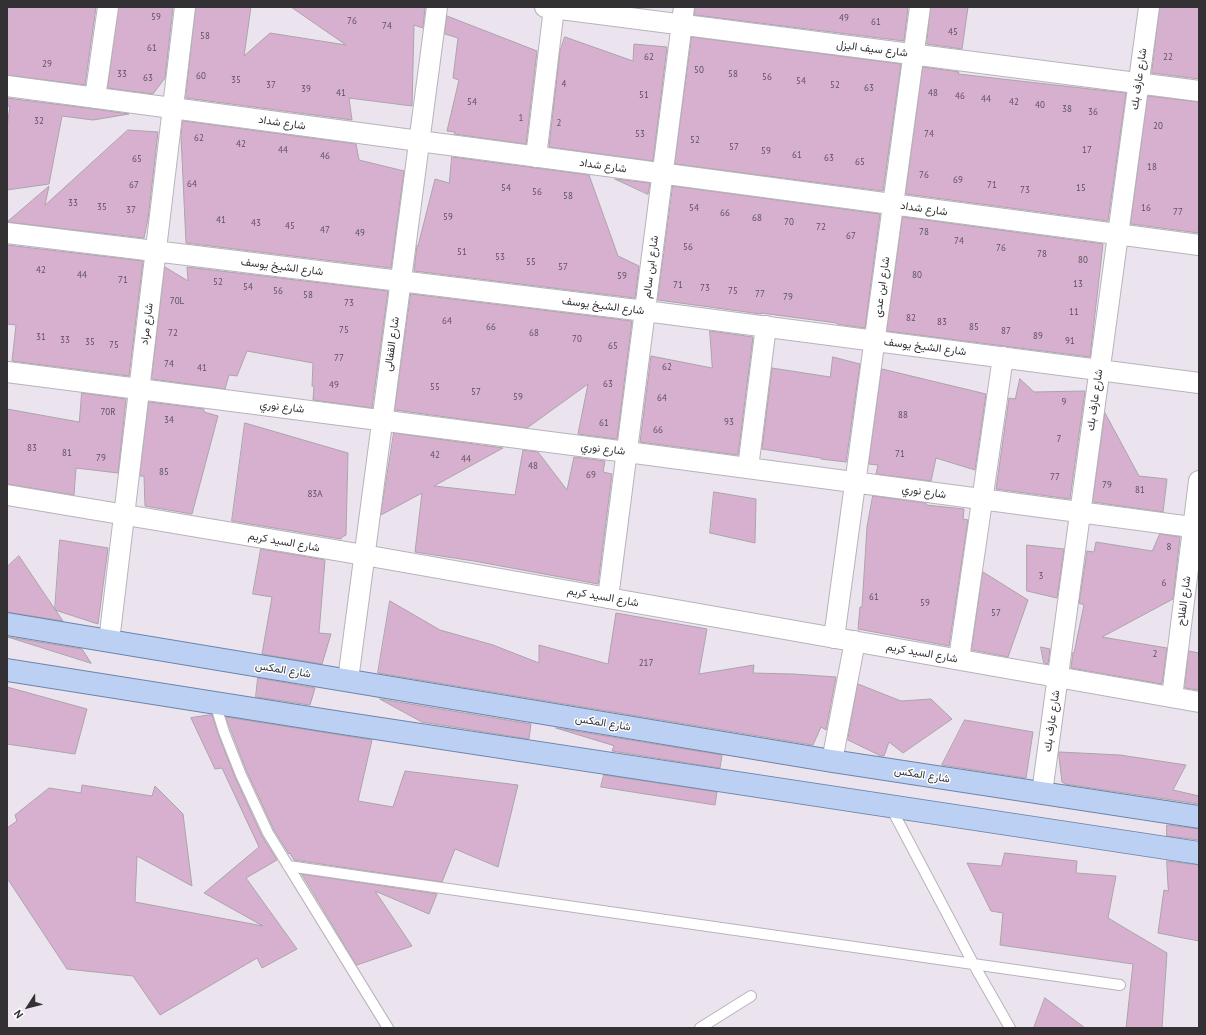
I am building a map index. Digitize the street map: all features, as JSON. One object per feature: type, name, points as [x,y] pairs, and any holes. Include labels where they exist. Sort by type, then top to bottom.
[{"type":"main road","name":"شارع المكس","points":[[7,624],[832,761],[1199,817]]},
{"type":"main road","points":[[7,670],[1199,853]]},
{"type":"street","points":[[95,98],[108,7]]},
{"type":"street","name":"شارع مراد","points":[[109,641],[185,7]]},
{"type":"street","name":"شارع القفالى","points":[[348,680],[437,7]]},
{"type":"street","name":"شارع ابن عدى","points":[[834,638],[920,7]]},
{"type":"street","name":"شارع عارف بك","points":[[1042,793],[1148,7]]},
{"type":"street","points":[[536,157],[550,8]]},
{"type":"street","name":"شارع سيف اليزل","points":[[550,8],[683,16],[914,55],[1199,91]]},
{"type":"street","name":"شارع ابن سالم","points":[[608,598],[683,16]]},
{"type":"street","name":"شارع شداد","points":[[7,86],[1199,245]]},
{"type":"street","name":"شارع الشيخ يوسف","points":[[7,234],[766,326],[1199,383]]},
{"type":"street","points":[[748,468],[766,326]]},
{"type":"street","points":[[960,659],[1003,357]]},
{"type":"street","name":"شارع نوري","points":[[7,372],[627,452],[1196,528]]},
{"type":"street","name":"شارع الفلاح","points":[[1172,697],[1196,528],[1199,481]]},
{"type":"street","name":"شارع السيد كريم","points":[[7,495],[364,555],[1199,702]]},
{"type":"street","points":[[832,761],[855,641]]},
{"type":"lane","points":[[215,703],[224,732],[268,833],[388,1028]]},
{"type":"lane","points":[[889,805],[974,965],[1010,1028]]},
{"type":"lane","points":[[288,866],[1120,985]]},
{"type":"lane","points":[[700,1028],[751,996]]},
{"type":"building","points":[[7,7],[96,7],[85,85],[7,75]]},
{"type":"building","points":[[119,7],[173,7],[165,78],[153,94],[108,88]]},
{"type":"building","points":[[196,7],[251,7],[244,56],[270,33],[346,45],[291,7],[425,7],[423,28],[414,25],[412,106],[349,98],[352,120],[186,98]]},
{"type":"building","points":[[695,7],[908,7],[904,41],[695,15]]},
{"type":"building","points":[[931,7],[968,7],[962,49],[927,44]]},
{"type":"building","points":[[1160,7],[1199,7],[1199,79],[1152,73]]},
{"type":"building","points":[[447,16],[537,51],[526,144],[454,134],[455,132],[447,131],[459,80],[453,78],[458,38],[445,34]]},
{"type":"building","points":[[565,37],[633,61],[634,44],[667,47],[653,161],[549,147],[560,51]]},
{"type":"building","points":[[692,37],[901,64],[883,191],[675,164]]},
{"type":"building","points":[[923,67],[959,72],[958,74],[1126,93],[1108,221],[906,194]]},
{"type":"building","points":[[1148,96],[1199,102],[1199,233],[1131,224]]},
{"type":"building","points":[[7,98],[129,114],[93,120],[62,116],[49,184],[7,190],[7,127],[10,106],[7,106]]},
{"type":"building","points":[[183,121],[356,144],[359,160],[404,171],[391,268],[186,243],[181,136]]},
{"type":"building","points":[[128,130],[158,132],[148,219],[144,238],[7,222],[49,186],[45,205]]},
{"type":"building","points":[[452,157],[589,175],[618,256],[639,266],[635,298],[414,271],[417,245],[418,246],[435,179],[449,183]]},
{"type":"building","points":[[615,179],[650,183],[648,194]]},
{"type":"building","points":[[673,186],[880,214],[865,328],[837,323],[658,300]]},
{"type":"building","points":[[903,217],[1103,244],[1090,357],[887,331]]},
{"type":"building","points":[[7,245],[143,261],[129,376],[12,361],[16,325],[7,324]]},
{"type":"building","points":[[165,267],[188,281],[187,267],[388,291],[372,408],[313,400],[313,363],[247,351],[237,376],[229,375],[225,389],[152,379]]},
{"type":"building","points":[[411,294],[632,321],[617,439],[578,434],[588,384],[527,428],[395,410]]},
{"type":"building","points":[[710,331],[753,337],[738,455],[640,442],[651,356],[712,368]]},
{"type":"building","points":[[833,357],[860,364],[846,462],[762,449],[772,368],[830,377]]},
{"type":"building","points":[[882,369],[986,394],[975,470],[936,458],[931,481],[876,474],[878,465],[869,464]]},
{"type":"building","points":[[1020,379],[1034,392],[1085,391],[1070,499],[996,489],[1009,398],[1015,399]]},
{"type":"building","points":[[82,393],[126,399],[118,473],[76,468],[74,495],[7,484],[7,409],[79,422]]},
{"type":"building","points":[[149,402],[204,409],[204,412],[218,416],[192,514],[145,506],[144,476],[140,476]]},
{"type":"building","points":[[1105,413],[1139,476],[1167,479],[1163,512],[1093,502]]},
{"type":"building","points":[[245,423],[348,453],[346,535],[341,539],[232,521]]},
{"type":"building","points":[[394,433],[503,448],[434,486],[515,495],[523,450],[538,452],[567,490],[574,457],[605,461],[603,472],[612,474],[598,584],[474,561],[415,552],[422,493],[381,515]]},
{"type":"building","points":[[714,492],[756,499],[755,543],[710,533]]},
{"type":"building","points":[[873,496],[926,503],[926,505],[964,509],[963,519],[968,520],[949,646],[858,629],[860,607],[862,607],[867,527]]},
{"type":"building","points":[[1160,534],[1180,537],[1173,599],[1102,637],[1167,648],[1162,684],[1071,668],[1073,652],[1074,653],[1084,605],[1079,603],[1087,551],[1094,552],[1096,542],[1152,551]]},
{"type":"building","points":[[60,540],[108,548],[98,624],[55,610]]},
{"type":"building","points":[[1027,545],[1064,549],[1057,598],[1027,591]]},
{"type":"building","points":[[261,549],[325,560],[319,633],[331,634],[322,664],[262,654],[272,597],[253,594]]},
{"type":"building","points":[[19,556],[63,621],[7,612],[7,567]]},
{"type":"building","points":[[983,572],[1028,600],[1008,657],[972,650]]},
{"type":"building","points":[[390,601],[440,630],[493,645],[539,663],[539,645],[608,664],[616,613],[707,629],[699,674],[754,665],[753,673],[836,677],[826,730],[821,727],[813,745],[378,673]]},
{"type":"building","points":[[8,637],[82,649],[91,663]]},
{"type":"building","points":[[1041,647],[1050,649],[1048,664],[1044,663]]},
{"type":"building","points":[[1189,651],[1199,653],[1199,690],[1185,688]]},
{"type":"building","points":[[258,678],[315,688],[310,705],[256,697]]},
{"type":"building","points":[[858,684],[901,701],[931,699],[952,719],[903,753],[889,742],[884,756],[881,756],[848,740]]},
{"type":"building","points":[[7,687],[87,709],[75,754],[7,744]]},
{"type":"building","points":[[380,699],[531,724],[529,739],[422,722]]},
{"type":"building","points":[[212,715],[235,777],[262,836],[277,860],[246,878],[297,949],[262,968],[257,958],[160,1015],[133,976],[67,969],[7,878],[7,828],[17,821],[15,815],[49,788],[81,793],[82,785],[152,796],[155,786],[183,814],[192,886],[137,856],[135,902],[263,926],[204,893],[259,847],[222,768],[215,769],[191,718]]},
{"type":"building","points":[[226,717],[372,740],[358,801],[393,807],[405,771],[518,785],[498,867],[455,849],[442,882],[294,860],[274,830],[247,772]]},
{"type":"building","points":[[965,720],[1033,732],[1026,778],[942,765]]},
{"type":"building","points":[[556,728],[722,755],[720,768],[612,751],[614,746]]},
{"type":"building","points":[[1059,752],[1120,755],[1186,765],[1173,790],[1199,796],[1199,804],[1065,784],[1062,782]]},
{"type":"building","points":[[604,775],[717,792],[715,805],[601,787]]},
{"type":"building","points":[[1167,825],[1199,829],[1199,840],[1167,836]]},
{"type":"building","points":[[1005,853],[1077,861],[1076,873],[1116,876],[1108,918],[1167,953],[1162,1028],[1126,1028],[1133,964],[1000,945],[1003,913],[991,911],[967,863],[1001,866]]},
{"type":"building","points":[[1167,861],[1199,865],[1199,941],[1158,933],[1164,890],[1168,891]]},
{"type":"building","points":[[302,874],[437,894],[429,914],[375,891],[412,946],[357,965]]},
{"type":"building","points":[[1045,998],[1085,1028],[1034,1028]]}]
